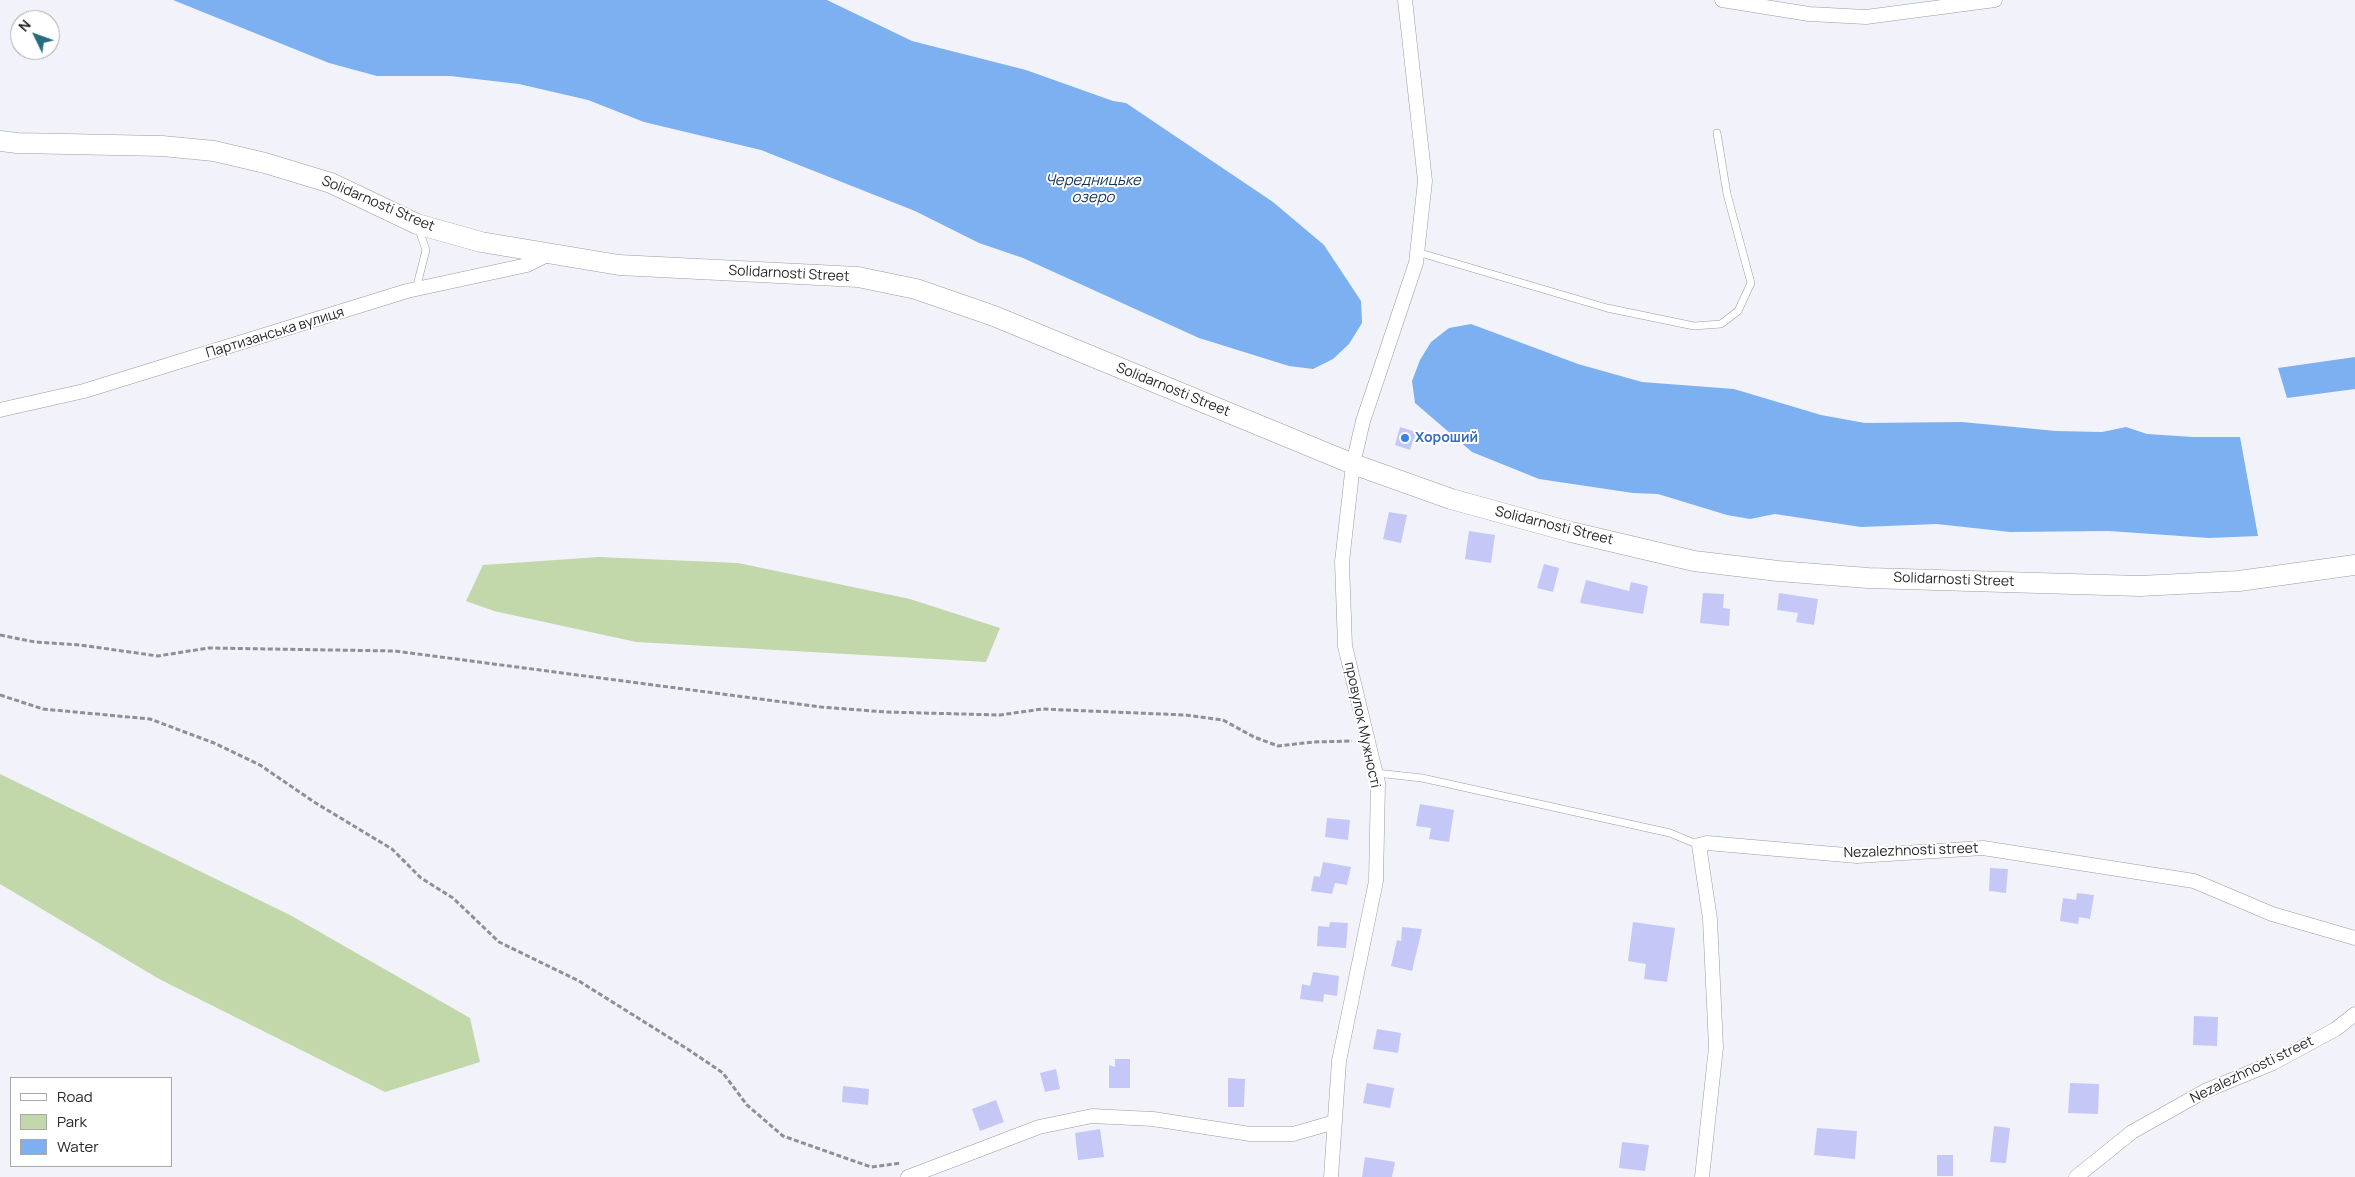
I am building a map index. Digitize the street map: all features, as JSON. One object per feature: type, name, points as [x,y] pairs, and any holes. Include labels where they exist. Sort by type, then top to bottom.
[{"type":"main road","name":"Solidarnosti Street","points":[[0,141],[162,146],[214,152],[265,163],[330,183],[417,224],[480,242],[549,254],[619,265],[858,277],[916,289],[994,316],[1353,464],[1451,499],[1571,532],[1694,561],[1778,571],[1868,578],[2140,586],[2240,581],[2355,565]]},
{"type":"street","name":"провулок Мужності","points":[[1331,1177],[1339,1061],[1376,881],[1378,783],[1345,646],[1342,562],[1353,464],[1363,421],[1416,263],[1425,182],[1405,0]]},
{"type":"street","points":[[1722,0],[1809,14],[1866,18],[1995,0]]},
{"type":"street","name":"Партизанська вулиця","points":[[0,410],[84,391],[415,289],[527,265],[549,254]]},
{"type":"street","name":"Nezalezhnosti street","points":[[1699,845],[1707,843],[1857,856],[1983,848],[2194,881],[2272,914],[2355,938]]},
{"type":"street","points":[[1699,845],[1710,919],[1716,1047],[1702,1177]]},
{"type":"street","name":"Nezalezhnosti street","points":[[2076,1177],[2132,1132],[2205,1091],[2273,1063],[2336,1029],[2355,1014]]},
{"type":"street","points":[[908,1177],[1039,1127],[1092,1116],[1153,1119],[1250,1134],[1293,1134],[1335,1122]]},
{"type":"lane","points":[[1417,252],[1607,308],[1694,326],[1721,324],[1738,311],[1751,283],[1727,194],[1717,133]]},
{"type":"lane","points":[[415,289],[426,250],[417,224]]},
{"type":"lane","points":[[1375,773],[1422,778],[1660,831],[1699,845]]},
{"type":"path","points":[[0,635],[35,642],[80,645],[158,656],[208,648],[395,651],[821,707],[886,712],[1000,715],[1042,709],[1185,715],[1223,720],[1254,737],[1278,746],[1313,742],[1368,741]]},
{"type":"path","points":[[0,695],[43,709],[150,719],[214,743],[260,765],[314,802],[392,849],[421,878],[453,898],[499,942],[579,981],[689,1050],[723,1074],[747,1105],[783,1136],[870,1167],[906,1163]]},
{"type":"green space","points":[[599,557],[738,563],[910,599],[1000,628],[986,662],[636,642],[494,611],[466,601],[483,565]]},
{"type":"green space","points":[[0,774],[290,915],[470,1018],[480,1062],[385,1092],[159,979],[0,884]]},
{"type":"water","name":"Чередницьке озеро","points":[[173,0],[827,0],[912,41],[1026,70],[1113,101],[1126,103],[1273,202],[1324,245],[1361,301],[1362,323],[1349,344],[1333,359],[1313,369],[1289,366],[1199,338],[1023,258],[979,243],[915,211],[761,150],[644,122],[588,100],[519,84],[450,76],[377,76],[329,63]]},
{"type":"water","points":[[1471,324],[1578,364],[1642,382],[1734,389],[1821,415],[1865,423],[1962,422],[2056,431],[2102,432],[2126,427],[2147,434],[2193,437],[2240,437],[2258,536],[2209,538],[2109,531],[2010,532],[1937,524],[1861,527],[1775,514],[1750,519],[1727,515],[1658,494],[1633,493],[1539,479],[1472,452],[1415,403],[1412,381],[1420,360],[1431,342],[1449,328]]},
{"type":"water","points":[[2355,357],[2355,389],[2287,398],[2278,368]]},
{"type":"building","name":"Хороший","points":[[1400,427],[1416,432],[1410,450],[1395,445]]},
{"type":"building","points":[[1389,512],[1407,515],[1401,543],[1383,539]]},
{"type":"building","points":[[1469,531],[1495,535],[1491,563],[1465,559]]},
{"type":"building","points":[[1544,564],[1559,568],[1553,592],[1537,588]]},
{"type":"building","points":[[1586,580],[1629,591],[1631,582],[1648,586],[1643,614],[1580,603]]},
{"type":"building","points":[[1703,593],[1724,594],[1723,608],[1730,609],[1729,626],[1700,623]]},
{"type":"building","points":[[1779,593],[1818,599],[1814,625],[1796,622],[1798,613],[1777,610]]},
{"type":"building","points":[[1420,804],[1454,810],[1449,842],[1429,839],[1431,828],[1416,826]]},
{"type":"building","points":[[1327,818],[1350,820],[1348,840],[1325,837]]},
{"type":"building","points":[[1323,862],[1351,867],[1347,885],[1335,883],[1332,894],[1311,891],[1314,876],[1320,877]]},
{"type":"building","points":[[1990,868],[2008,869],[2006,893],[1989,891]]},
{"type":"building","points":[[2077,893],[2094,895],[2090,919],[2079,917],[2078,924],[2060,921],[2063,898],[2076,900]]},
{"type":"building","points":[[1330,922],[1348,923],[1346,948],[1317,946],[1318,926],[1329,927]]},
{"type":"building","points":[[1633,922],[1675,928],[1667,982],[1644,979],[1646,964],[1628,961]]},
{"type":"building","points":[[1402,927],[1422,929],[1412,971],[1391,966],[1397,940],[1401,941]]},
{"type":"building","points":[[1313,972],[1339,976],[1337,996],[1324,994],[1323,1002],[1300,999],[1302,984],[1310,986]]},
{"type":"building","points":[[2194,1016],[2218,1017],[2217,1046],[2193,1045]]},
{"type":"building","points":[[1377,1029],[1401,1033],[1398,1053],[1373,1049]]},
{"type":"building","points":[[1115,1059],[1130,1059],[1130,1088],[1109,1088],[1109,1065],[1115,1067]]},
{"type":"building","points":[[1056,1069],[1060,1089],[1045,1092],[1040,1073]]},
{"type":"building","points":[[1228,1078],[1245,1079],[1244,1107],[1228,1107]]},
{"type":"building","points":[[1367,1083],[1394,1088],[1390,1108],[1363,1103]]},
{"type":"building","points":[[2070,1083],[2099,1084],[2098,1114],[2068,1113]]},
{"type":"building","points":[[843,1086],[869,1089],[868,1105],[842,1102]]},
{"type":"building","points":[[996,1100],[1004,1122],[980,1131],[972,1109]]},
{"type":"building","points":[[1994,1126],[2010,1128],[2006,1163],[1990,1162]]},
{"type":"building","points":[[1817,1128],[1857,1131],[1855,1159],[1814,1155]]},
{"type":"building","points":[[1100,1129],[1104,1157],[1078,1160],[1075,1133]]},
{"type":"building","points":[[1622,1142],[1649,1145],[1645,1171],[1619,1168]]},
{"type":"building","points":[[1937,1155],[1953,1155],[1953,1176],[1937,1176]]},
{"type":"building","points":[[1365,1157],[1395,1162],[1392,1177],[1362,1177]]},
{"type":"place","name":"Хороший","points":[[1405,438]]}]
